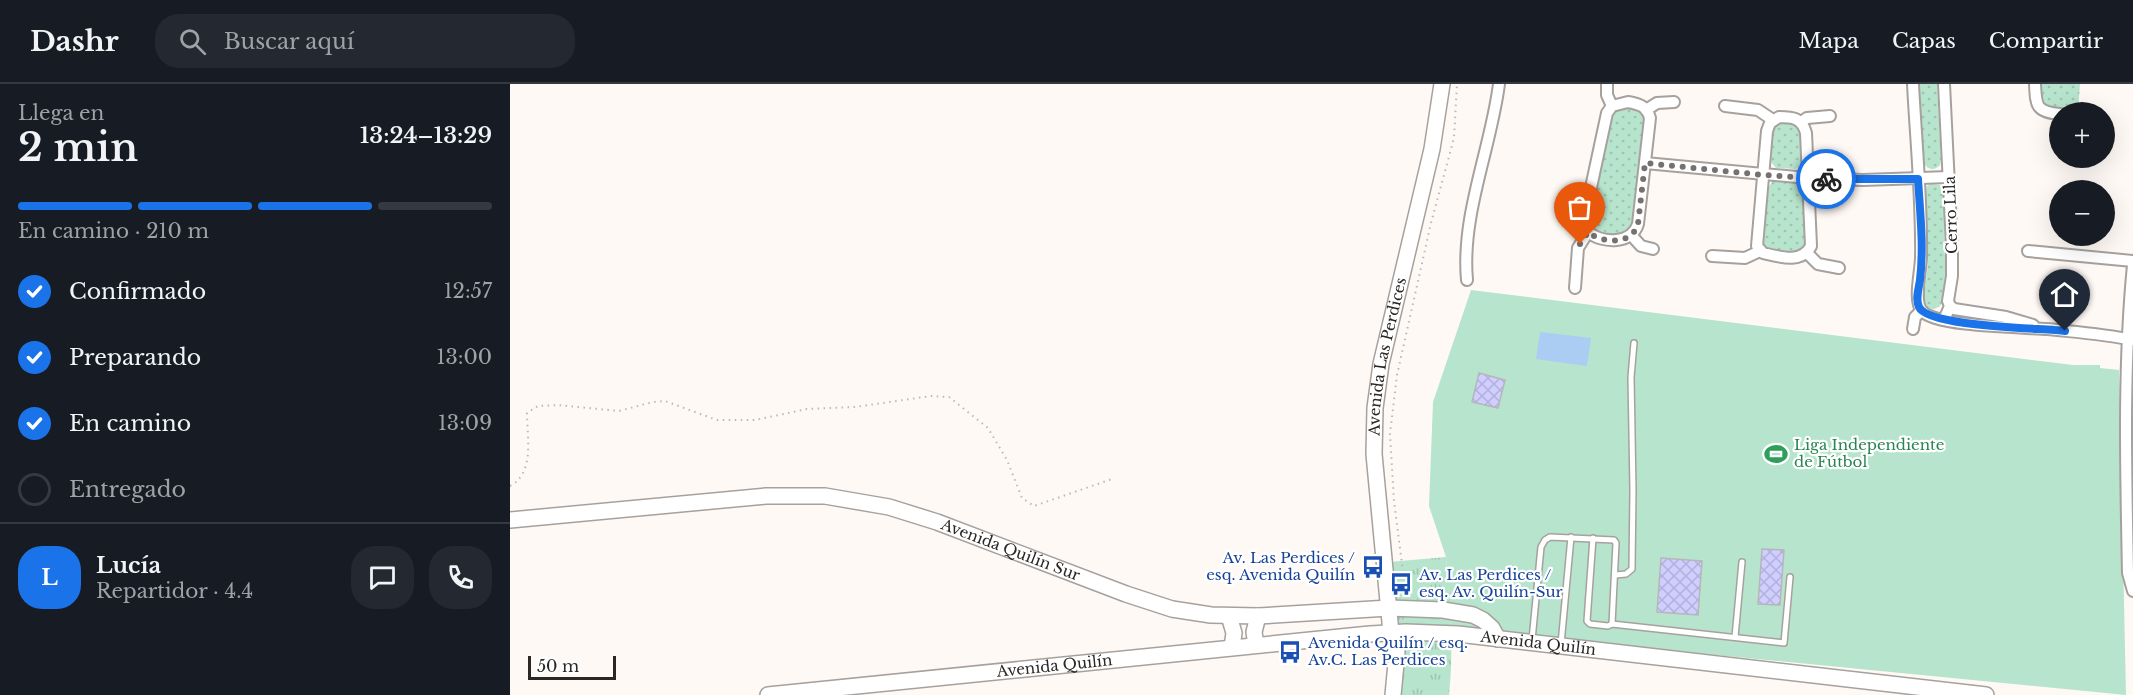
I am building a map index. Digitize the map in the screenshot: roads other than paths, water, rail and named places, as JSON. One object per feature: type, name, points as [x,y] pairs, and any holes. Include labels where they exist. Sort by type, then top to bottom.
[{"type":"street","name":"Avenida Las Perdices","points":[[1384,695],[1387,647],[1391,633],[1374,454],[1375,408],[1381,364],[1432,149],[1442,84]]},
{"type":"street","points":[[1467,279],[1468,229],[1491,133],[1499,84]]},
{"type":"street","points":[[1607,84],[1607,94],[1612,106]]},
{"type":"street","name":"Cerro Lila","points":[[1913,84],[1922,256],[1917,299],[1921,310],[1915,317],[1913,329]]},
{"type":"street","name":"Cerro Lila","points":[[1944,84],[1952,246],[1952,276],[1948,301],[1950,306],[1944,320]]},
{"type":"street","points":[[2036,84],[2036,102],[2040,108],[2049,112]]},
{"type":"street","points":[[1628,102],[1638,104],[1646,110],[1650,123],[1638,224],[1632,236],[1618,240],[1599,238],[1588,232],[1584,224],[1607,113],[1612,106],[1628,102]]},
{"type":"street","points":[[1646,110],[1658,103],[1674,102]]},
{"type":"street","points":[[1725,106],[1758,110],[1773,120]]},
{"type":"street","points":[[1801,122],[1807,118],[1830,116]]},
{"type":"street","points":[[1712,256],[1745,258],[1760,251],[1797,258],[1807,253],[1811,242],[1806,133],[1801,122],[1792,117],[1779,117],[1773,120],[1767,131],[1757,242],[1760,251]]},
{"type":"street","points":[[1645,163],[1808,178],[1949,177]]},
{"type":"street","points":[[1575,288],[1578,248],[1588,232]]},
{"type":"street","points":[[1632,236],[1641,246],[1653,249]]},
{"type":"street","points":[[2028,251],[2133,263],[2128,573],[2133,591]]},
{"type":"street","points":[[1807,253],[1818,264],[1839,268]]},
{"type":"street","points":[[1950,306],[1992,320],[2130,340]]},
{"type":"street","points":[[1921,310],[1929,316],[1944,320],[1992,320]]},
{"type":"street","name":"Avenida Quilín Sur","points":[[510,520],[766,496],[807,495],[846,498],[913,513],[1152,603],[1194,613],[1258,616],[1408,608],[1473,615],[1492,628],[1497,639]]},
{"type":"street","points":[[1229,615],[1234,633],[1232,647]]},
{"type":"street","points":[[1256,645],[1254,632],[1258,616]]},
{"type":"street","name":"Avenida Las Perdices","points":[[1391,633],[1395,639],[1397,653],[1393,695]]},
{"type":"street","name":"Avenida Quilín","points":[[768,695],[1232,647],[1391,633],[1458,634],[1986,695]]},
{"type":"lane","points":[[1615,575],[1626,574],[1632,569],[1631,377],[1634,343]]},
{"type":"lane","points":[[1532,642],[1541,547],[1550,537],[1614,540],[1616,543],[1612,624]]},
{"type":"lane","points":[[1560,646],[1571,537]]},
{"type":"lane","points":[[1593,538],[1587,621],[1590,624],[1608,626],[1612,624],[1784,643],[1790,577]]},
{"type":"lane","points":[[1735,637],[1742,562]]},
{"type":"water","points":[[1540,332],[1591,338],[1587,366],[1536,359]]},
{"type":"place","name":"Liga Independiente de Fútbol","points":[[1776,454]]},
{"type":"place","name":"Av. Las Perdices / esq. Avenida Quilín","points":[[1373,567]]},
{"type":"place","name":"Av. Las Perdices / esq. Av. Quilín-Sur","points":[[1401,584]]},
{"type":"place","name":"Avenida Quilín / esq. Av.C. Las Perdices","points":[[1290,652]]}]
